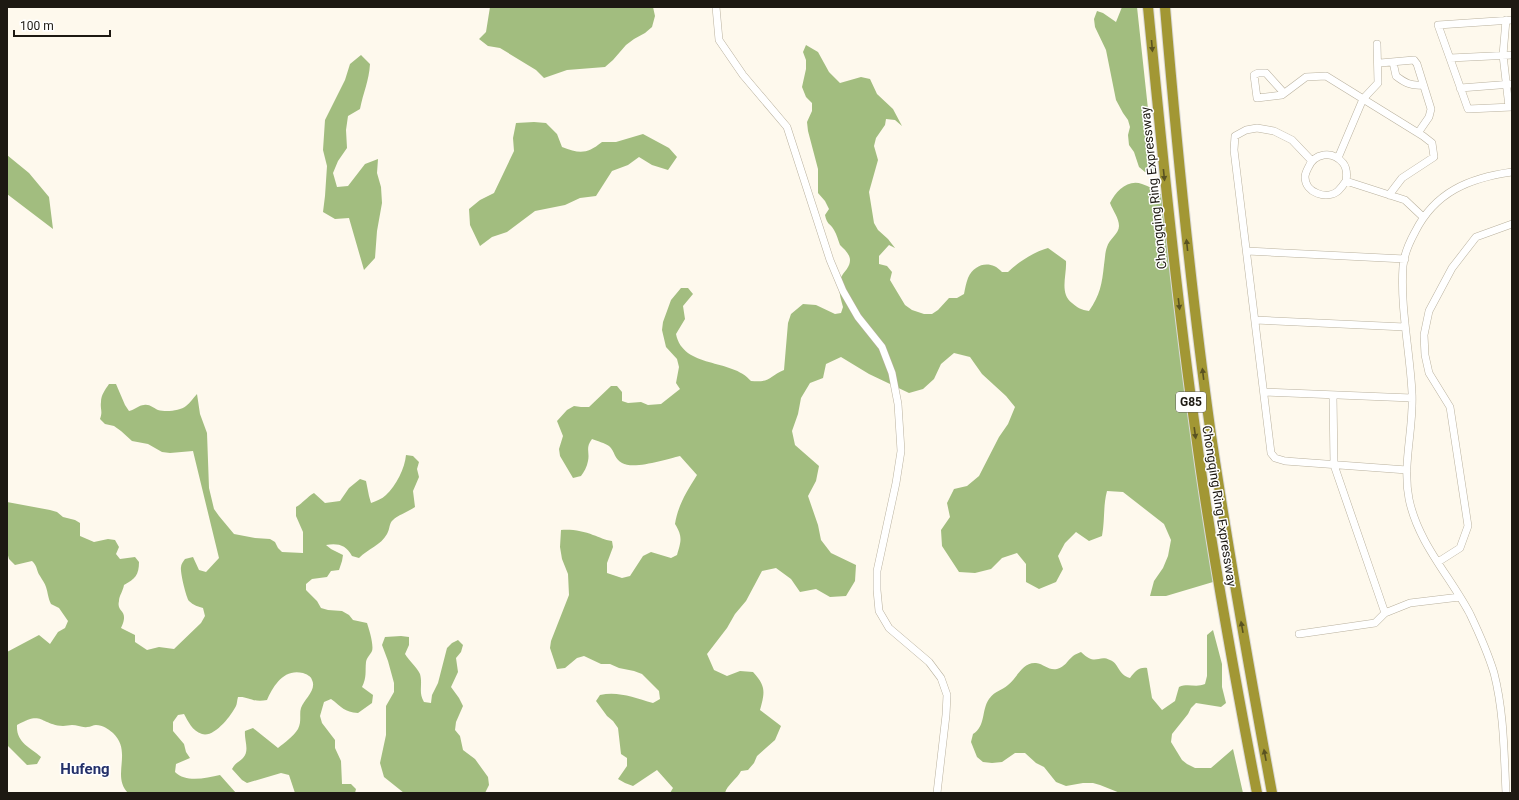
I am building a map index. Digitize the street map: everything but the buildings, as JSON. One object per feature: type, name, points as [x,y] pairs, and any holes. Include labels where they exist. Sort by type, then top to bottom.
[{"type":"highway","name":"Chongqing Ring Expressway","points":[[1148,7],[1164,179],[1196,435],[1230,650],[1257,793]]},
{"type":"highway","name":"Chongqing Ring Expressway","points":[[1165,7],[1176,140],[1191,284],[1210,426],[1242,632],[1272,793]]},
{"type":"street","points":[[716,7],[719,40],[743,75],[787,128],[830,260],[843,291],[858,317],[882,348],[892,373],[898,404],[901,451],[878,571],[877,590],[879,611],[889,628],[929,662],[941,678],[946,695],[946,714],[937,793]]},
{"type":"street","points":[[1509,20],[1504,55],[1511,107],[1468,109],[1438,24],[1509,20]]},
{"type":"street","points":[[1338,158],[1363,99],[1378,83],[1378,44]]},
{"type":"street","points":[[1450,58],[1512,54]]},
{"type":"street","points":[[1380,63],[1414,60],[1417,64],[1431,109],[1429,117],[1418,133]]},
{"type":"street","points":[[1393,62],[1396,76],[1413,86],[1423,85]]},
{"type":"street","points":[[1284,93],[1266,73],[1258,73],[1254,75],[1257,98],[1282,95],[1306,77],[1326,76],[1432,143],[1434,156],[1402,178],[1388,195]]},
{"type":"street","points":[[1460,88],[1512,84]]},
{"type":"street","points":[[1311,160],[1292,140],[1274,131],[1257,128],[1246,130],[1235,136],[1234,150],[1271,453],[1275,458],[1285,461],[1407,470]]},
{"type":"street","points":[[1320,155],[1330,155],[1338,158],[1344,164],[1347,173],[1346,181],[1338,191],[1330,194],[1324,195],[1314,192],[1308,186],[1305,176],[1311,160],[1320,155]]},
{"type":"street","points":[[1506,793],[1503,726],[1494,674],[1485,645],[1460,597],[1429,549],[1415,520],[1409,497],[1407,470],[1412,398],[1405,327],[1403,282],[1407,249],[1423,217],[1433,205],[1459,186],[1484,177],[1512,172]]},
{"type":"street","points":[[1346,181],[1405,200],[1423,217]]},
{"type":"street","points":[[1438,562],[1460,548],[1468,526],[1450,407],[1429,373],[1424,355],[1424,335],[1428,311],[1452,268],[1476,237],[1512,224]]},
{"type":"street","points":[[1247,251],[1405,259]]},
{"type":"street","points":[[1255,320],[1405,327]]},
{"type":"street","points":[[1264,392],[1412,398]]},
{"type":"street","points":[[1333,395],[1334,465],[1385,613]]},
{"type":"street","points":[[1299,634],[1375,623],[1385,613],[1410,603],[1460,597]]},
{"type":"green space","points":[[490,7],[653,7],[655,16],[652,27],[626,45],[605,67],[567,70],[544,78],[536,70],[500,48],[488,46],[479,39],[486,32]]},
{"type":"green space","points":[[1122,7],[1137,7],[1155,174],[1145,172],[1139,167],[1134,152],[1129,145],[1128,135],[1130,127],[1128,120],[1116,100],[1106,50],[1095,27],[1094,19],[1097,11],[1103,13],[1116,22]]},
{"type":"green space","points":[[806,45],[818,52],[829,72],[840,83],[861,77],[870,79],[877,94],[893,109],[902,126],[895,120],[886,119],[885,125],[876,138],[874,146],[878,160],[869,192],[874,223],[878,230],[895,248],[889,245],[879,256],[879,264],[887,266],[892,272],[890,280],[905,305],[912,310],[924,314],[932,314],[949,298],[957,298],[964,294],[968,278],[979,266],[993,266],[1002,272],[1008,272],[1026,258],[1048,248],[1066,261],[1064,284],[1068,299],[1078,307],[1089,311],[1096,300],[1100,289],[1107,247],[1119,229],[1118,220],[1110,203],[1119,190],[1132,183],[1145,185],[1162,195],[1213,582],[1166,596],[1150,596],[1154,581],[1163,568],[1168,556],[1171,540],[1164,524],[1123,492],[1107,491],[1102,536],[1089,541],[1076,532],[1065,543],[1058,556],[1063,569],[1056,582],[1039,589],[1026,582],[1026,564],[1017,553],[1002,558],[991,569],[975,573],[959,572],[942,546],[941,530],[950,517],[947,503],[954,489],[967,486],[979,476],[999,437],[1008,424],[1015,407],[1006,396],[982,374],[970,357],[954,353],[941,364],[934,379],[923,389],[909,393],[869,374],[841,357],[826,364],[823,378],[810,383],[801,398],[798,414],[792,431],[795,445],[819,466],[816,481],[808,496],[818,525],[821,540],[831,553],[856,565],[855,581],[846,596],[830,597],[816,589],[800,592],[791,579],[776,568],[762,571],[746,601],[707,654],[714,670],[727,676],[740,671],[753,672],[757,677],[763,690],[760,710],[781,726],[775,740],[757,756],[754,763],[748,770],[741,771],[725,793],[670,793],[673,788],[657,770],[633,786],[618,779],[627,766],[627,758],[621,754],[618,728],[596,701],[600,695],[614,694],[653,703],[660,699],[659,691],[642,674],[610,664],[601,664],[584,656],[577,658],[565,668],[557,669],[550,648],[551,641],[569,595],[568,574],[562,559],[560,547],[561,530],[582,531],[612,541],[613,547],[607,563],[607,573],[622,578],[630,576],[643,556],[651,552],[671,558],[677,555],[680,546],[680,536],[675,524],[676,517],[683,498],[697,475],[680,456],[642,465],[627,465],[617,459],[609,446],[592,439],[588,450],[588,463],[581,476],[573,478],[560,456],[559,449],[563,436],[557,421],[567,410],[574,406],[589,407],[611,386],[617,386],[622,392],[622,401],[628,403],[641,402],[648,405],[661,404],[680,389],[676,383],[679,367],[677,359],[666,347],[662,330],[663,322],[671,300],[681,288],[688,288],[693,294],[683,306],[685,319],[676,334],[680,345],[688,353],[709,362],[732,369],[743,374],[751,381],[766,380],[784,370],[788,323],[791,314],[803,304],[816,305],[835,314],[841,313],[843,307],[839,285],[841,278],[849,266],[850,258],[840,245],[833,228],[827,221],[825,215],[829,209],[825,201],[818,193],[818,169],[807,122],[812,111],[812,103],[806,97],[802,87],[806,69],[806,60],[803,52]]},
{"type":"green space","points":[[361,55],[370,64],[367,81],[360,109],[348,116],[346,130],[347,148],[338,161],[333,173],[337,187],[348,186],[365,164],[378,159],[377,173],[381,187],[382,203],[377,231],[375,258],[364,270],[349,218],[335,219],[323,212],[327,166],[323,150],[325,120],[345,80],[350,64]]},
{"type":"green space","points":[[516,123],[546,123],[557,134],[562,147],[574,151],[583,152],[592,149],[602,142],[616,142],[643,134],[669,148],[677,157],[668,170],[652,165],[639,157],[628,165],[612,171],[596,196],[580,198],[565,205],[535,211],[507,232],[492,237],[480,246],[470,225],[469,209],[480,200],[494,193],[514,151],[513,138]]},
{"type":"green space","points":[[7,155],[29,173],[49,197],[53,229],[7,194]]},
{"type":"green space","points":[[109,384],[116,384],[129,411],[146,405],[161,411],[177,410],[186,406],[197,394],[200,414],[207,433],[209,488],[214,509],[234,534],[270,539],[275,542],[282,552],[303,553],[303,532],[296,516],[296,507],[314,493],[325,503],[340,501],[349,488],[360,479],[366,481],[371,503],[379,500],[393,487],[402,471],[406,455],[413,456],[419,462],[417,469],[419,477],[413,491],[415,507],[393,520],[384,538],[359,558],[352,556],[344,547],[334,544],[326,545],[343,555],[339,570],[331,571],[327,577],[312,579],[306,584],[306,590],[317,601],[321,608],[342,611],[349,615],[353,620],[367,623],[371,637],[372,651],[366,660],[365,677],[362,687],[373,695],[372,703],[358,713],[346,710],[331,699],[324,702],[320,716],[322,723],[335,740],[335,748],[341,761],[342,784],[351,784],[356,789],[355,793],[295,793],[289,775],[281,773],[247,783],[242,780],[232,769],[245,755],[245,731],[253,728],[278,748],[298,729],[301,708],[312,691],[313,684],[308,675],[296,672],[290,673],[280,679],[272,689],[267,700],[258,701],[245,697],[238,697],[236,706],[230,715],[217,730],[212,733],[202,734],[196,731],[191,726],[184,714],[178,715],[173,722],[173,731],[184,744],[186,752],[190,758],[176,764],[175,772],[185,778],[190,779],[220,775],[236,793],[128,793],[123,786],[121,779],[122,756],[119,740],[109,730],[99,725],[90,727],[72,725],[63,726],[55,725],[37,718],[17,725],[17,731],[24,744],[41,757],[37,764],[27,765],[7,745],[7,652],[39,635],[50,644],[58,632],[65,628],[68,621],[59,608],[51,604],[46,586],[32,561],[15,565],[9,559],[7,552],[7,502],[57,512],[63,517],[80,523],[80,536],[94,542],[108,539],[115,540],[119,547],[116,554],[120,559],[135,557],[139,562],[136,576],[124,585],[119,599],[119,608],[124,614],[121,628],[135,635],[135,642],[147,650],[159,647],[174,649],[201,623],[205,616],[203,608],[194,605],[189,601],[182,579],[181,570],[181,565],[185,559],[193,557],[199,570],[206,572],[219,558],[193,451],[170,453],[162,452],[148,444],[132,441],[114,426],[105,424],[100,419],[101,399]]},
{"type":"green space","points":[[1213,630],[1222,664],[1222,687],[1226,703],[1221,707],[1196,703],[1172,734],[1171,742],[1182,760],[1195,768],[1211,768],[1233,749],[1243,793],[1120,793],[1093,783],[1066,786],[1056,782],[1044,767],[1036,763],[1025,753],[1015,753],[1002,762],[992,763],[983,762],[977,757],[971,742],[973,734],[982,723],[985,708],[989,699],[1012,682],[1020,671],[1027,665],[1036,663],[1051,669],[1057,669],[1064,665],[1074,655],[1081,652],[1090,659],[1094,660],[1103,658],[1110,660],[1116,664],[1123,674],[1130,678],[1139,669],[1147,668],[1152,698],[1162,710],[1175,701],[1179,687],[1205,684],[1207,676],[1207,635]]},
{"type":"green space","points":[[385,637],[409,637],[409,645],[405,654],[420,674],[421,695],[424,702],[431,703],[432,695],[438,683],[447,648],[458,640],[463,645],[461,652],[456,658],[458,672],[451,687],[463,706],[456,722],[455,730],[460,736],[463,750],[475,759],[488,777],[489,785],[485,793],[404,793],[384,777],[380,763],[386,735],[386,706],[394,692],[394,683],[382,645]]},
{"type":"district","name":"Hufeng","points":[[85,769]]}]
